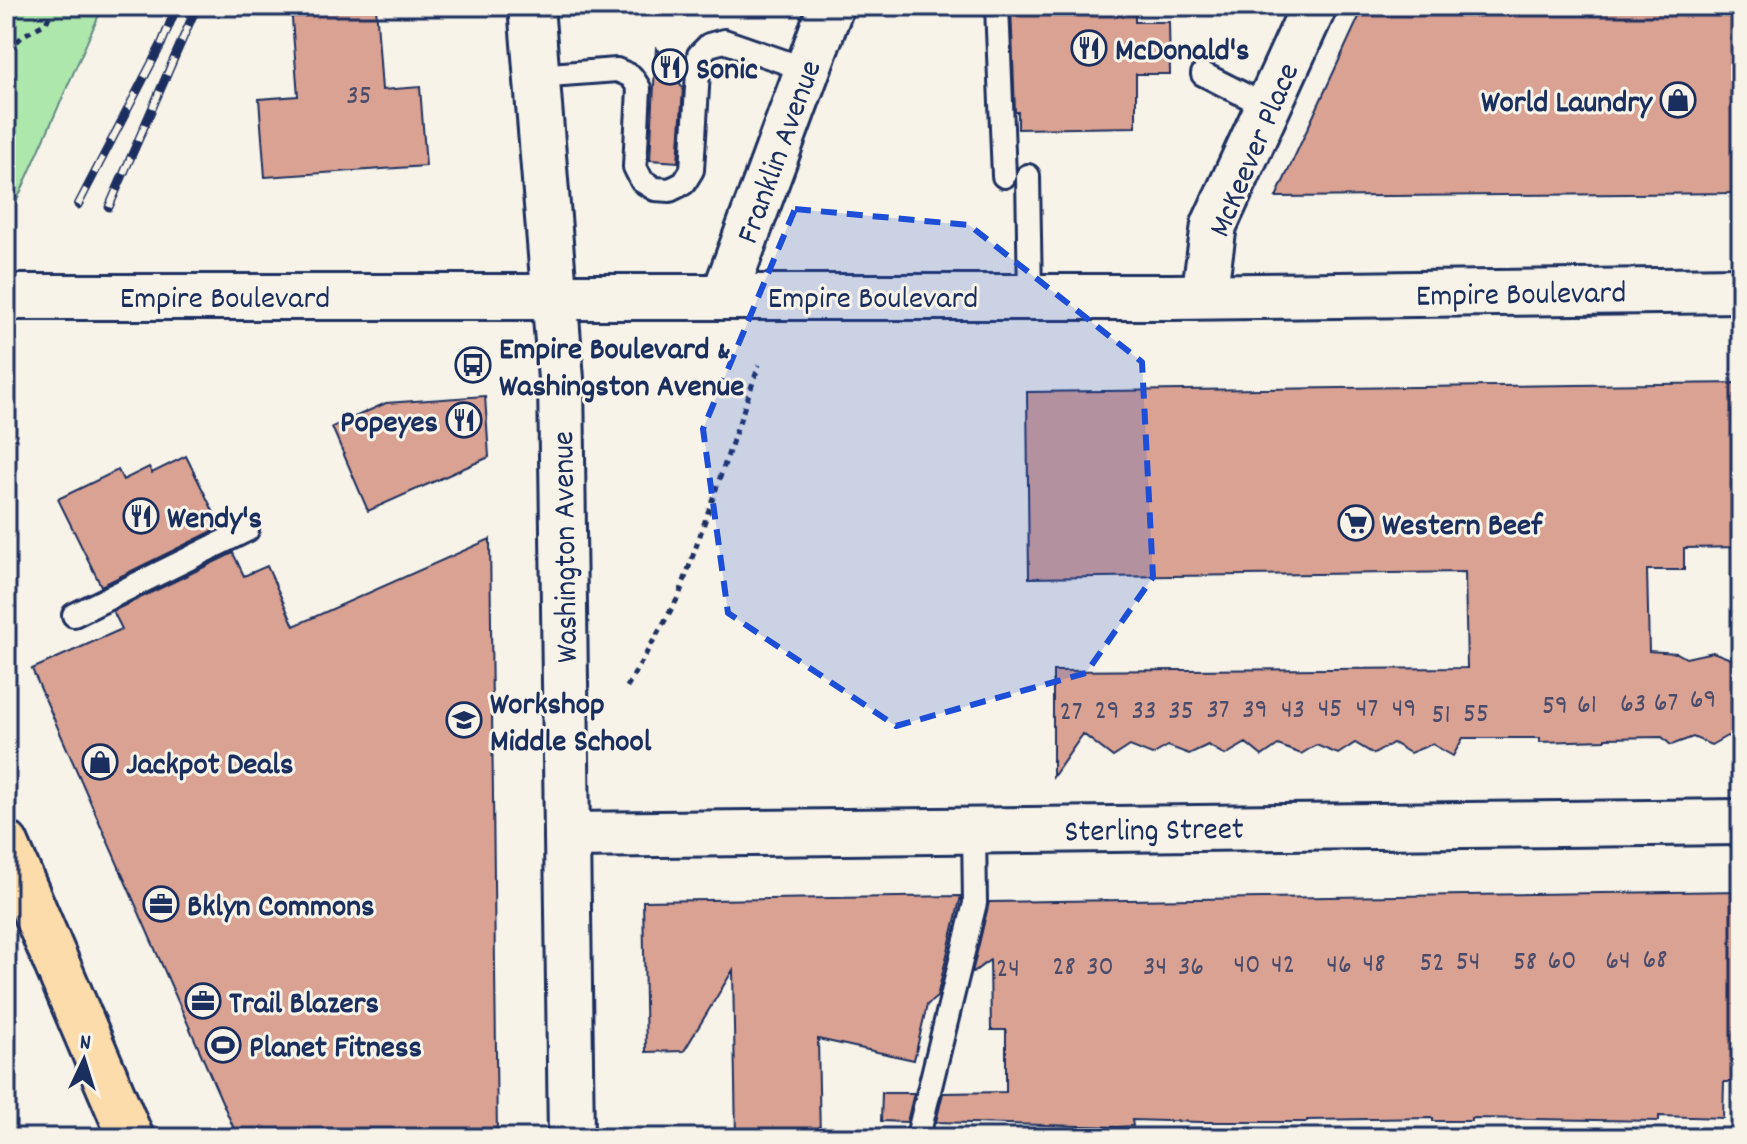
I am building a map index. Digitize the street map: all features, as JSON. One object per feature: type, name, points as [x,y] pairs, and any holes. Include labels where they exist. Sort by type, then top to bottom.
[{"type":"main road","name":"Washington Avenue","points":[[531,6],[561,379],[571,1138]]},
{"type":"main road","name":"Franklin Avenue","points":[[724,296],[831,6]]},
{"type":"main road","name":"McKeever Place","points":[[1204,296],[1214,225],[1314,6]]},
{"type":"main road","name":"Empire Boulevard","points":[[6,297],[1204,296],[1741,290]]},
{"type":"main road","name":"Sterling Street","points":[[567,835],[1741,822]]},
{"type":"main road","points":[[6,844],[131,1138]]},
{"type":"lane","points":[[997,6],[1004,176]]},
{"type":"lane","points":[[536,76],[617,70],[631,76],[639,88],[635,167],[642,181],[655,189],[670,190],[684,183],[692,170],[699,55],[709,45],[724,41],[808,70]]},
{"type":"lane","points":[[1203,74],[1268,107]]},
{"type":"lane","points":[[1028,176],[1030,296]]},
{"type":"lane","points":[[74,615],[247,530]]},
{"type":"lane","points":[[918,1136],[975,903],[974,830]]},
{"type":"path","points":[[6,62],[10,48],[24,35],[46,23],[54,6]]},
{"type":"path","points":[[627,687],[679,596],[759,365]]},
{"type":"highlighted area","points":[[795,209],[969,225],[1142,362],[1153,577],[1086,673],[896,726],[728,613],[703,429]]},
{"type":"green space","points":[[6,6],[103,6],[10,216],[6,216]]},
{"type":"building","points":[[291,6],[376,6],[382,90],[420,87],[426,166],[265,177],[259,99],[298,96]]},
{"type":"building","name":"McDonald's","points":[[1011,6],[1135,6],[1135,22],[1169,22],[1170,74],[1136,74],[1136,127],[1018,129]]},
{"type":"building","points":[[1364,6],[1741,6],[1741,193],[1276,197]]},
{"type":"building","points":[[656,47],[683,88],[678,162],[650,160]]},
{"type":"building","points":[[1741,383],[1741,547],[1684,548],[1684,570],[1647,570],[1649,651],[1677,653],[1686,658],[1713,652],[1741,663],[1741,741],[1727,736],[1711,745],[1693,737],[1671,745],[1662,737],[1540,742],[1540,738],[1463,738],[1453,756],[1432,744],[1410,753],[1393,743],[1374,754],[1355,743],[1338,754],[1316,745],[1301,754],[1278,745],[1262,756],[1246,743],[1225,755],[1208,745],[1189,754],[1168,746],[1152,755],[1130,746],[1113,757],[1083,734],[1053,777],[1053,671],[1467,668],[1465,572],[1029,578],[1027,392]]},
{"type":"building","points":[[485,396],[489,457],[368,511],[332,427],[386,403]]},
{"type":"building","name":"Wendy's","points":[[186,456],[221,527],[101,586],[58,499],[118,470],[123,480],[149,467],[152,473]]},
{"type":"building","points":[[490,539],[497,1138],[238,1138],[32,669],[122,629],[113,611],[233,553],[244,576],[267,566],[294,626]]},
{"type":"building","points":[[1741,891],[1741,1082],[1724,1082],[1723,1118],[1659,1116],[1659,1121],[1471,1118],[1471,1121],[1433,1121],[1433,1118],[1307,1122],[1132,1120],[1133,1126],[1117,1127],[936,1122],[943,1093],[1006,1092],[1006,1030],[991,1030],[990,960],[972,973],[989,902]]},
{"type":"building","points":[[961,896],[937,997],[927,1005],[914,1060],[818,1039],[820,1138],[736,1138],[733,970],[684,1051],[646,1052],[643,901]]},
{"type":"building","points":[[882,1093],[914,1093],[907,1122],[881,1121]]},
{"type":"railway","points":[[78,205],[161,45],[177,6]]},
{"type":"railway","points":[[109,207],[197,6]]},
{"type":"place","name":"McDonald's","points":[[1089,48]]},
{"type":"place","name":"Sonic","points":[[670,67]]},
{"type":"place","name":"World Laundry","points":[[1678,100]]},
{"type":"place","name":"Empire Boulevard & Washingston Avenue","points":[[473,365]]},
{"type":"place","name":"Popeyes","points":[[464,420]]},
{"type":"place","name":"Wendy's","points":[[141,516]]},
{"type":"place","name":"Western Beef","points":[[1356,523]]},
{"type":"place","name":"Workshop Middle School","points":[[464,720]]},
{"type":"place","name":"Jackpot Deals","points":[[100,762]]},
{"type":"place","name":"Bklyn Commons","points":[[161,904]]},
{"type":"place","name":"Trail Blazers","points":[[203,1001]]},
{"type":"place","name":"Planet Fitness","points":[[223,1045]]}]
